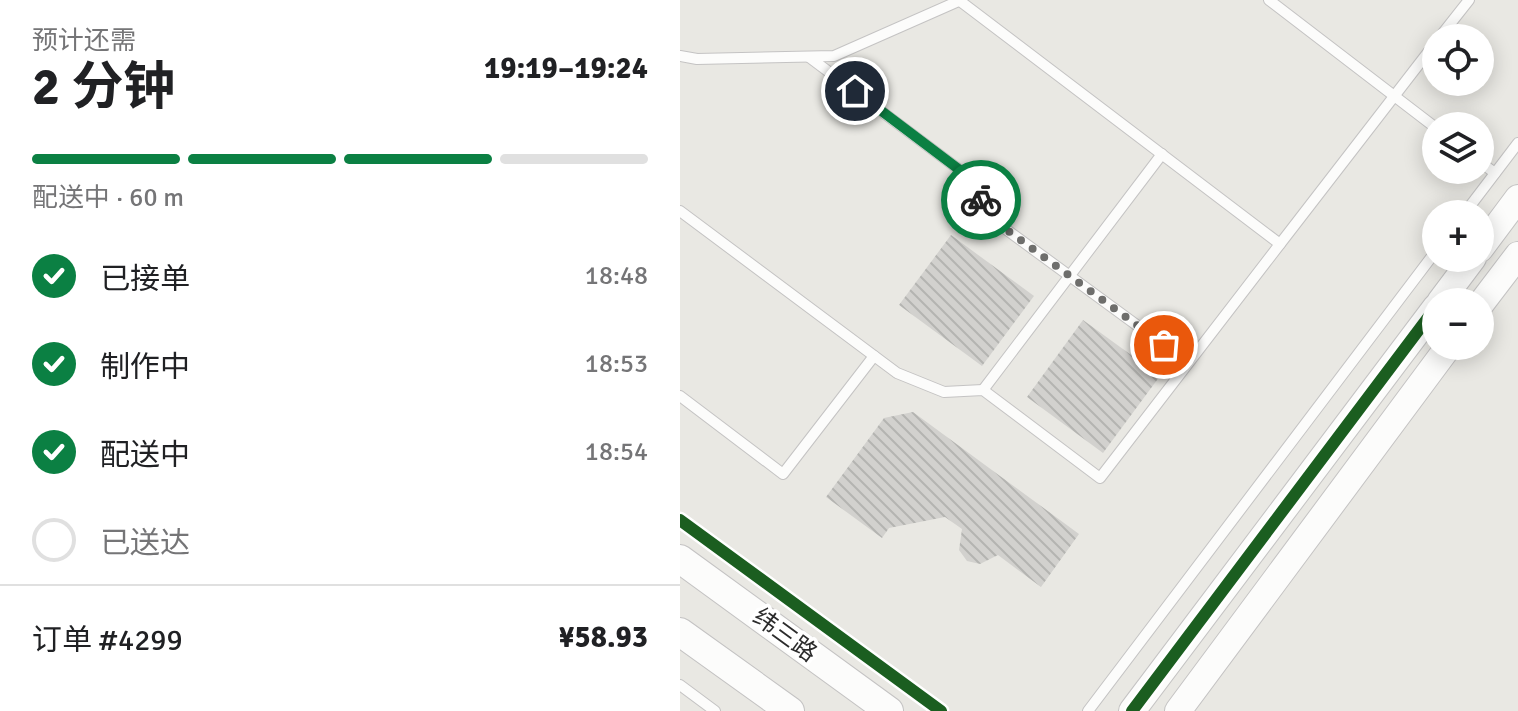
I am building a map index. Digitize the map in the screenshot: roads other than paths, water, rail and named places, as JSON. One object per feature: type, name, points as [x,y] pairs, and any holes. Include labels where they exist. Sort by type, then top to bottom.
[{"type":"main road","name":"纬三路","points":[[680,559],[889,711]]},
{"type":"main road","points":[[680,632],[790,711]]},
{"type":"street","points":[[1494,230],[1518,198]]},
{"type":"street","points":[[1493,288],[1518,255]]},
{"type":"street","points":[[1132,711],[1422,326]]},
{"type":"street","points":[[1178,711],[1439,360]]},
{"type":"lane","points":[[680,56],[697,59],[834,56],[961,0],[1280,244]]},
{"type":"lane","points":[[1269,0],[1422,117]]},
{"type":"lane","points":[[1450,24],[1469,0]]},
{"type":"lane","points":[[809,57],[969,177],[996,222],[1187,362]]},
{"type":"lane","points":[[680,211],[897,373],[944,392],[983,390],[1100,478],[1422,60]]},
{"type":"lane","points":[[1475,200],[1518,143]]},
{"type":"lane","points":[[983,390],[1162,154]]},
{"type":"lane","points":[[1088,711],[1422,270]]},
{"type":"lane","points":[[680,396],[783,474],[874,356]]},
{"type":"lane","points":[[680,520],[941,711]]},
{"type":"lane","points":[[680,685],[715,711]]}]
